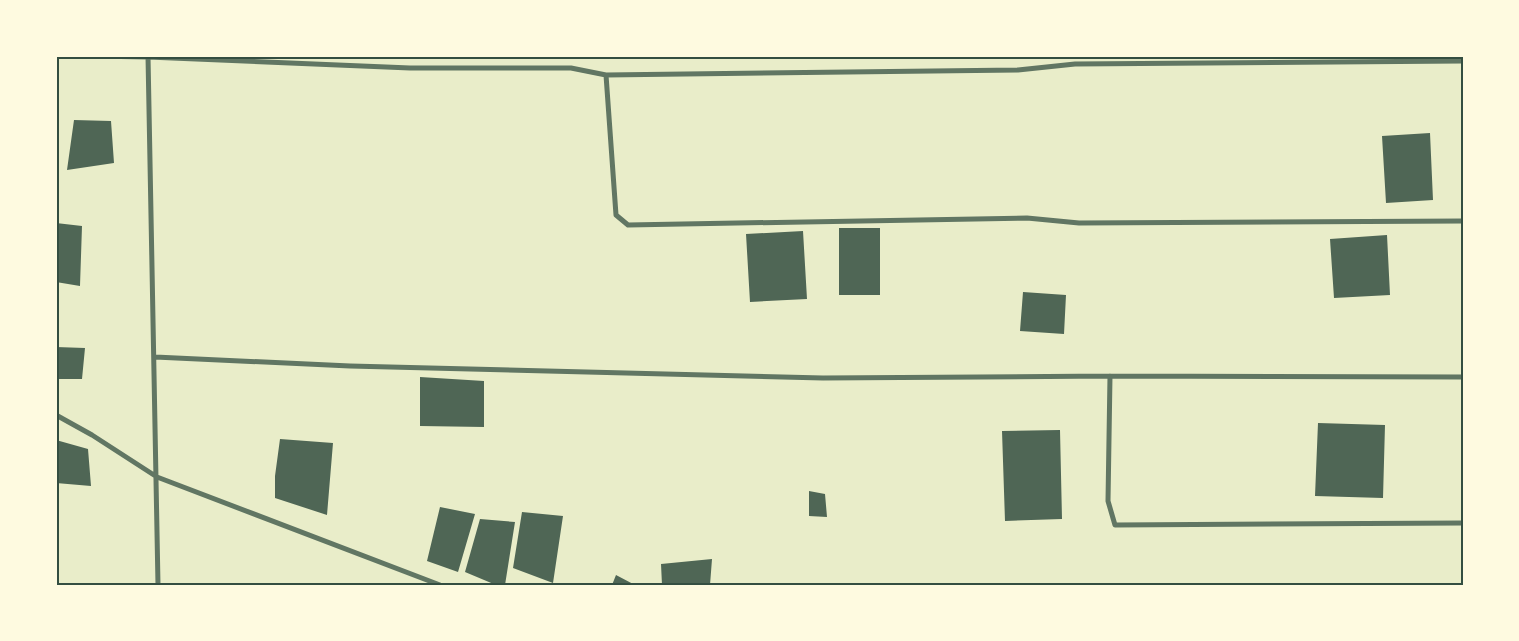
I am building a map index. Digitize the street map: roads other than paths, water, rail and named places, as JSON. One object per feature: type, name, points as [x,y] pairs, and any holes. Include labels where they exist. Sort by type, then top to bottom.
[{"type":"street","points":[[93,56],[410,68],[571,68],[606,75],[1018,70],[1075,64],[1463,61]]},
{"type":"street","points":[[148,57],[158,585]]},
{"type":"street","points":[[606,75],[616,215],[628,225],[1027,218],[1079,223],[1463,221]]},
{"type":"street","points":[[155,357],[350,366],[822,378],[1110,376],[1463,377]]},
{"type":"street","points":[[1110,376],[1108,501],[1115,525],[1463,523]]},
{"type":"street","points":[[56,415],[92,435],[157,477],[440,585]]}]
